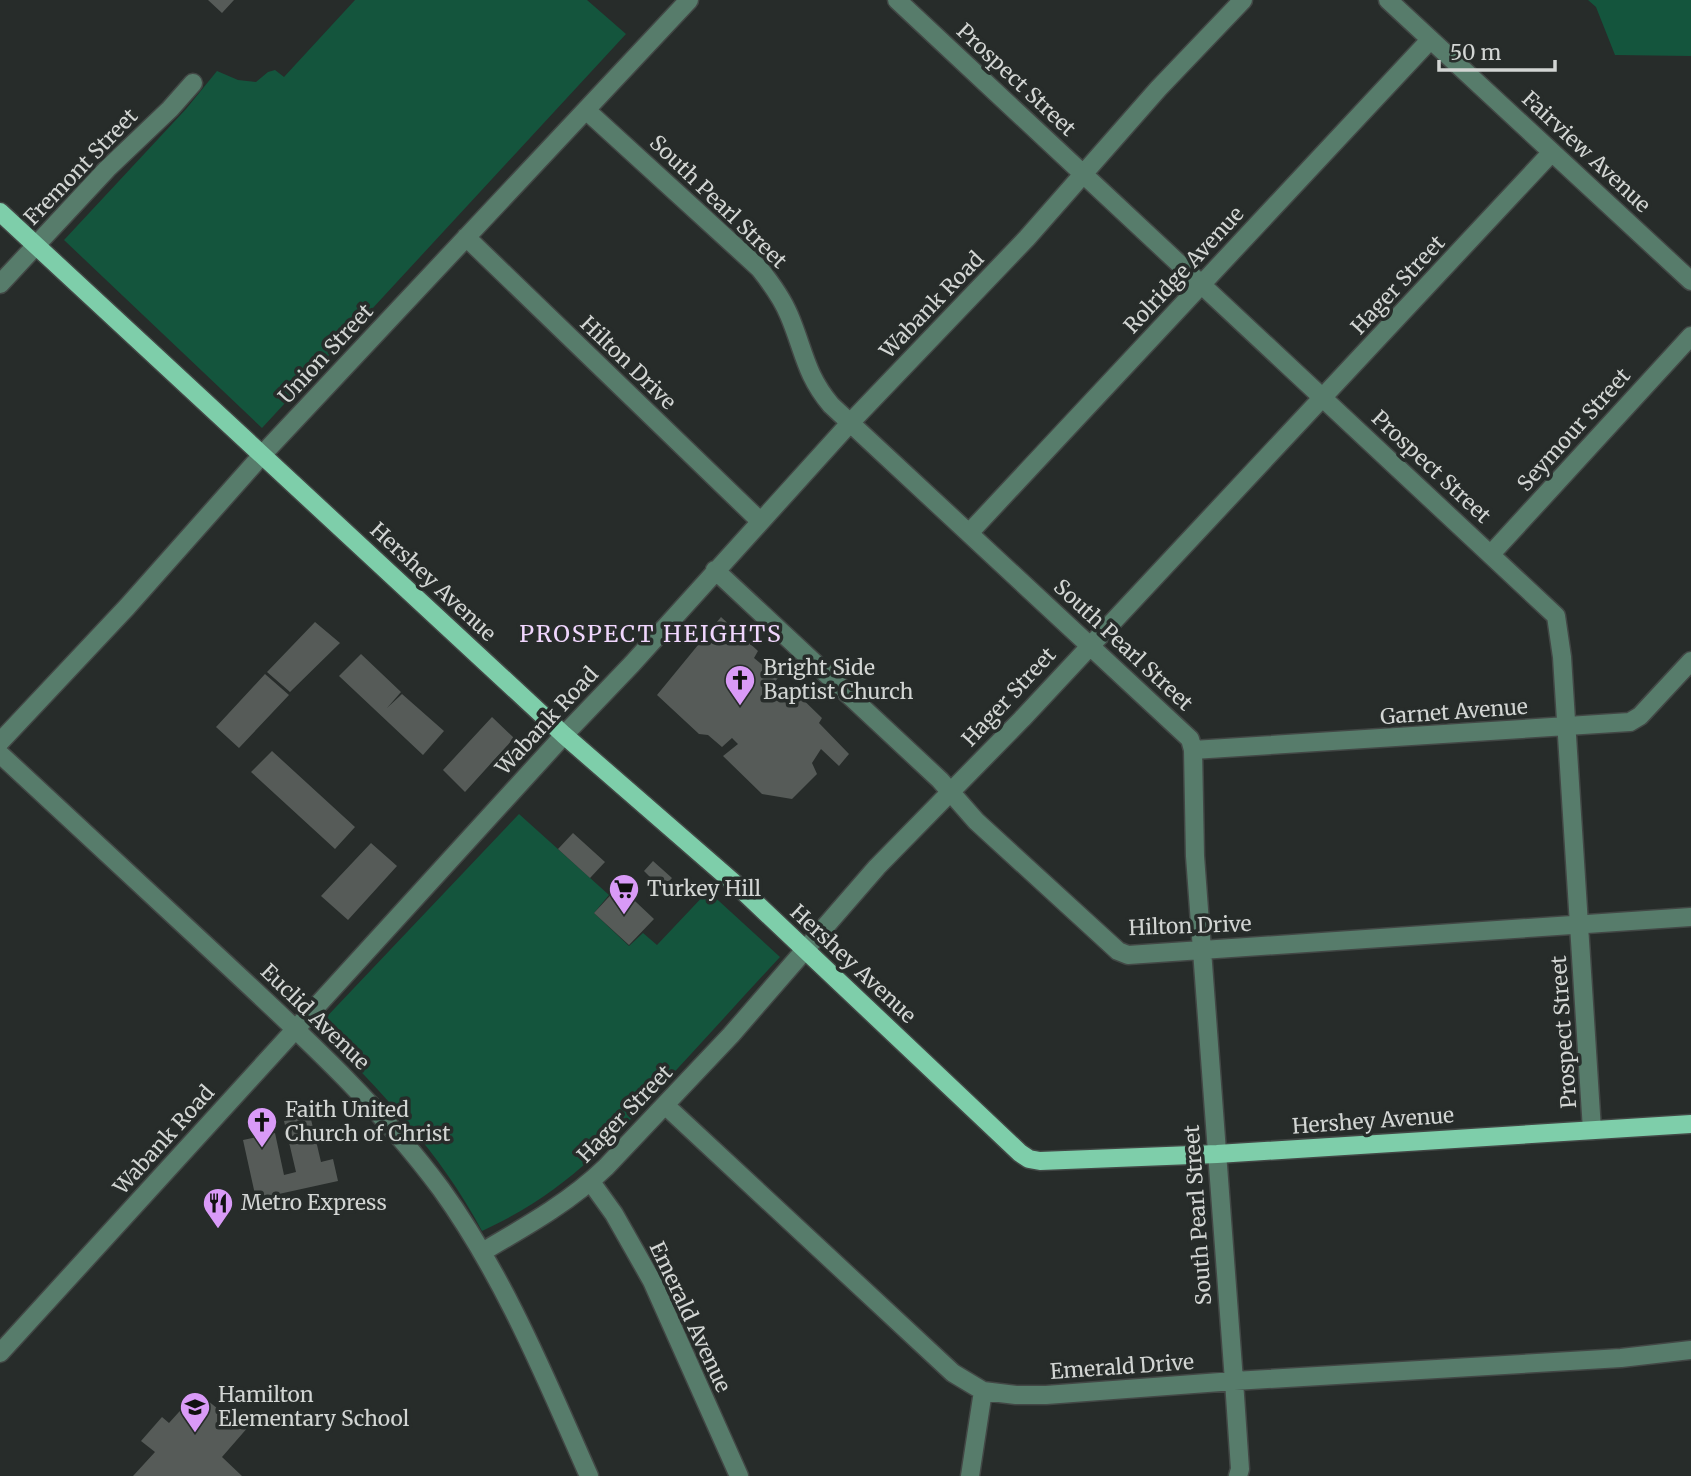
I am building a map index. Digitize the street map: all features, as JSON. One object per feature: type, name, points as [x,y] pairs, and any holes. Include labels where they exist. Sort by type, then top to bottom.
[{"type":"main road","name":"Hershey Avenue","points":[[0,212],[564,735],[730,880],[1029,1159],[1040,1161],[1217,1154],[1691,1124]]},
{"type":"street","name":"Union Street","points":[[0,742],[127,607],[262,455],[689,0]]},
{"type":"street","name":"Prospect Street","points":[[897,0],[1491,554],[1558,621],[1592,1130]]},
{"type":"street","name":"Wabank Road","points":[[0,1353],[564,735],[632,664],[760,520],[1017,249],[1158,89],[1243,0]]},
{"type":"street","name":"Fairview Avenue","points":[[1388,0],[1691,281]]},
{"type":"street","name":"Rolridge Avenue","points":[[970,532],[1430,40]]},
{"type":"street","name":"Fremont Street","points":[[0,284],[107,169],[170,109],[193,83]]},
{"type":"street","name":"South Pearl Street","points":[[586,110],[759,268],[790,316],[802,355],[818,390],[850,423],[1190,739],[1193,750],[1195,856],[1234,1381],[1240,1469],[1238,1476]]},
{"type":"street","name":"Hager Street","points":[[482,1252],[554,1209],[590,1182],[666,1105],[877,867],[1324,398],[1552,152]]},
{"type":"street","name":"Hilton Drive","points":[[466,237],[760,520]]},
{"type":"street","name":"Seymour Street","points":[[1491,554],[1691,336]]},
{"type":"street","name":"Hilton Drive","points":[[715,570],[951,792],[976,821],[1118,951],[1128,955],[1691,917]]},
{"type":"street","name":"Garnet Avenue","points":[[1193,750],[1630,722],[1636,719],[1691,661]]},
{"type":"street","name":"Euclid Avenue","points":[[0,754],[297,1029],[359,1091],[409,1149],[442,1191],[482,1252],[525,1330],[589,1476]]},
{"type":"street","name":"Emerald Drive","points":[[666,1105],[953,1373],[983,1391],[1046,1395],[1622,1358],[1691,1350]]},
{"type":"street","name":"Emerald Avenue","points":[[590,1182],[614,1214],[652,1281],[738,1476]]},
{"type":"street","points":[[970,1476],[983,1391]]},
{"type":"green space","points":[[355,0],[587,0],[626,34],[262,428],[64,240],[186,109],[217,71],[238,80],[256,82],[275,70],[284,77]]},
{"type":"green space","points":[[1588,0],[1691,0],[1691,56],[1615,55],[1596,7]]},
{"type":"green space","points":[[519,814],[609,895],[594,913],[629,946],[643,933],[657,945],[708,891],[780,957],[624,1126],[583,1166],[537,1201],[482,1231],[448,1175],[407,1123],[317,1027]]},
{"type":"building","points":[[208,0],[234,0],[222,13]]},
{"type":"building","name":"Bright Side Baptist Church","points":[[721,617],[758,651],[754,658],[778,678],[771,686],[783,696],[791,688],[822,718],[819,723],[849,754],[839,766],[821,749],[812,763],[817,774],[792,799],[762,794],[723,756],[738,744],[732,738],[722,747],[708,735],[699,734],[657,695]]},
{"type":"building","points":[[315,622],[340,643],[290,692],[267,672]]},
{"type":"building","points":[[361,654],[401,692],[387,708],[402,694],[444,731],[423,755],[339,676]]},
{"type":"building","points":[[265,674],[289,695],[239,748],[216,727]]},
{"type":"building","points":[[492,717],[514,738],[465,792],[443,770]]},
{"type":"building","points":[[272,751],[355,827],[335,849],[251,772]]},
{"type":"building","points":[[573,833],[605,862],[590,878],[558,849]]},
{"type":"building","points":[[371,843],[397,866],[348,920],[321,896]]},
{"type":"building","name":"Turkey Hill","points":[[653,861],[672,878],[662,889],[644,871]]},
{"type":"building","name":"Turkey Hill","points":[[619,886],[654,919],[629,945],[594,913]]},
{"type":"building","name":"Faith United Church of Christ","points":[[310,1115],[321,1162],[333,1159],[338,1181],[256,1199],[243,1140],[275,1133],[284,1175],[296,1172],[284,1121]]},
{"type":"building","name":"Hamilton Elementary School","points":[[197,1392],[223,1413],[229,1408],[249,1426],[222,1457],[242,1476],[133,1476],[155,1452],[141,1441],[162,1417],[169,1423]]},
{"type":"place","name":"Bright Side Baptist Church","points":[[740,707]]},
{"type":"place","name":"Turkey Hill","points":[[624,916]]},
{"type":"place","name":"Faith United Church of Christ","points":[[262,1149]]},
{"type":"place","name":"Metro Express","points":[[218,1230]]},
{"type":"place","name":"Hamilton Elementary School","points":[[195,1434]]},
{"type":"district","name":"PROSPECT HEIGHTS","points":[[651,634]]}]
